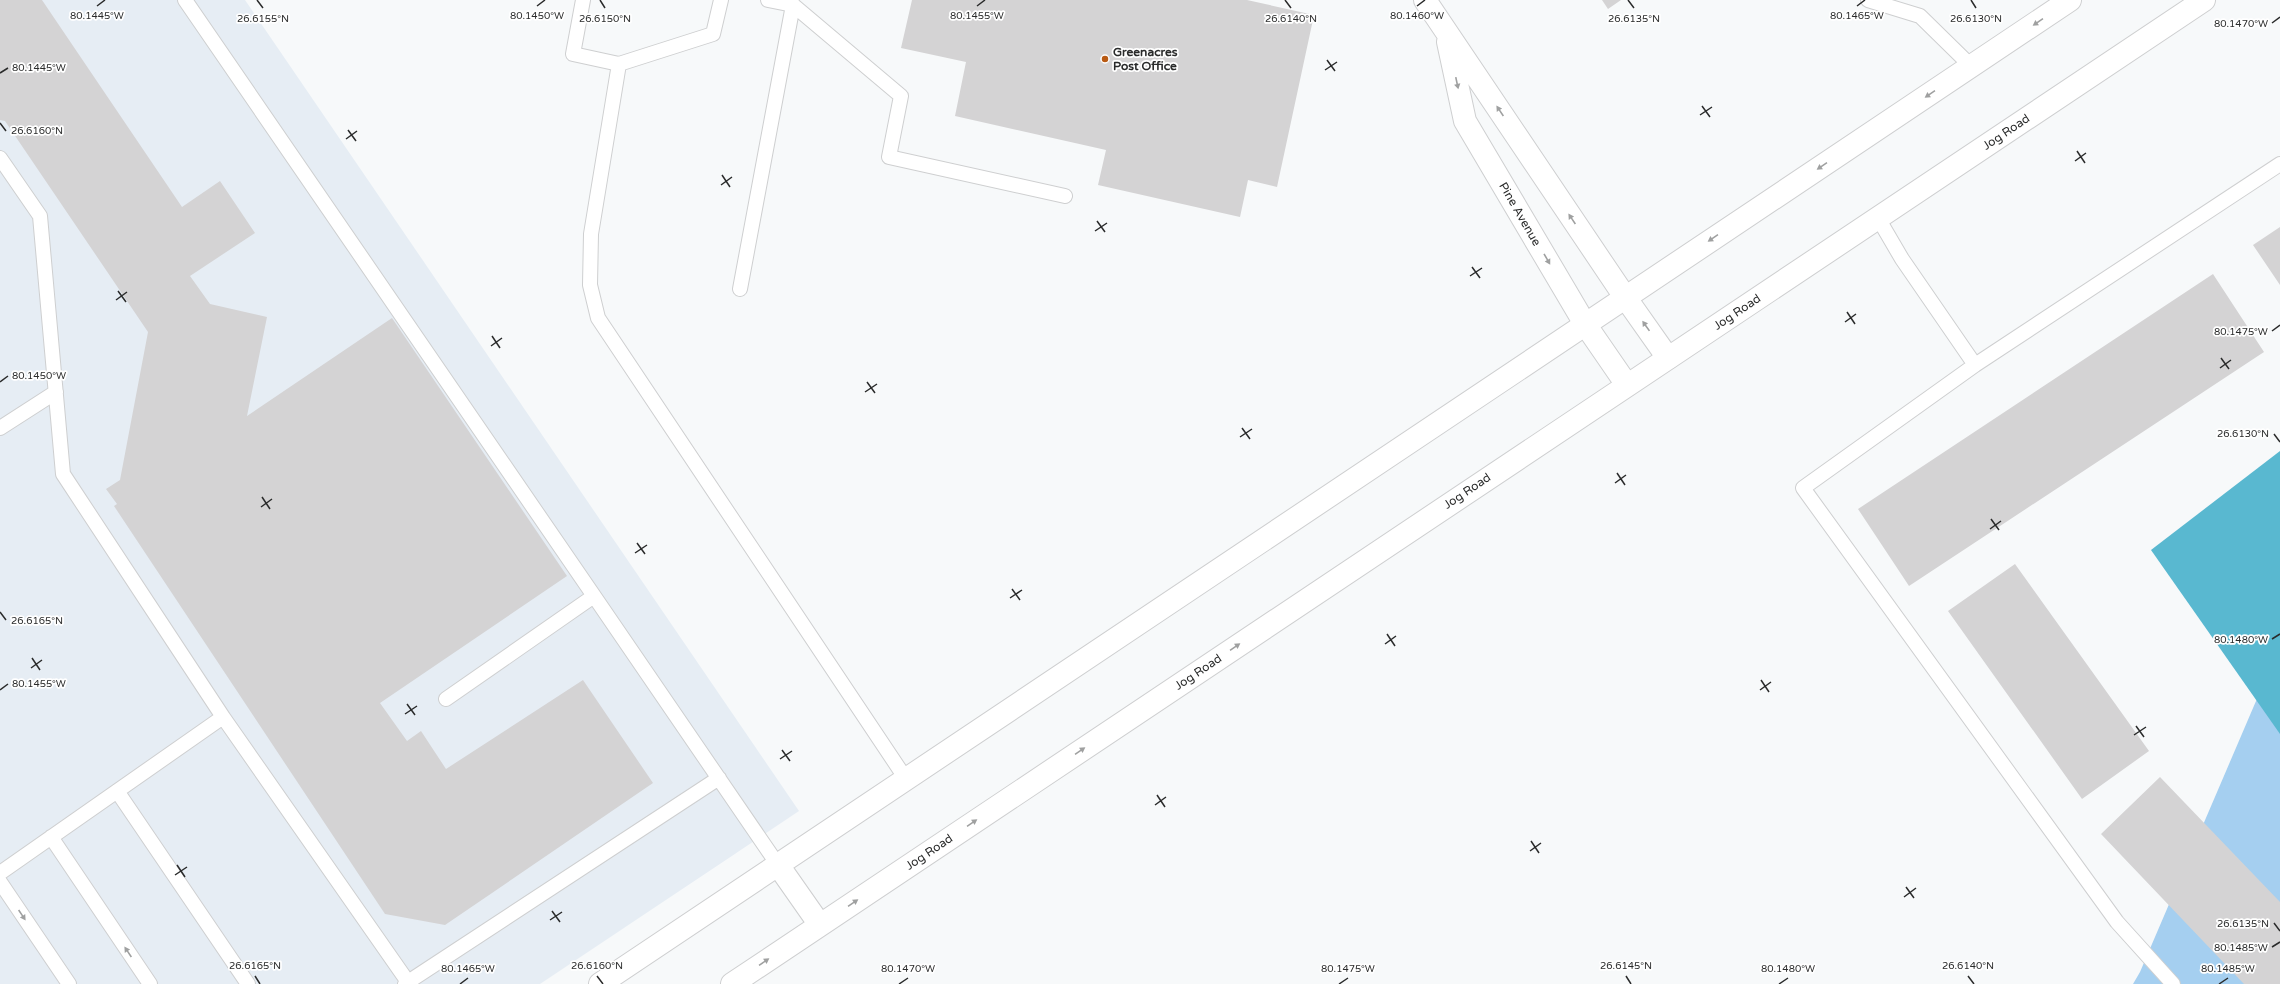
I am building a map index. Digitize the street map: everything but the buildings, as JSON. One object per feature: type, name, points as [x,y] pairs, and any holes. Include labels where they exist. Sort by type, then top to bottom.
[{"type":"main road","name":"Pine Avenue","points":[[1425,0],[1625,297],[1668,358]]},
{"type":"main road","points":[[600,984],[2070,0]]},
{"type":"main road","name":"Jog Road","points":[[732,984],[2204,0]]},
{"type":"main road","name":"Pine Avenue","points":[[1445,31],[1465,121],[1584,324],[1627,385]]},
{"type":"main road","points":[[778,864],[820,925]]},
{"type":"lane","points":[[184,0],[778,864]]},
{"type":"lane","points":[[583,0],[573,54],[619,64],[713,34],[721,0]]},
{"type":"lane","points":[[768,0],[793,2],[901,96],[889,157],[1065,196]]},
{"type":"lane","points":[[1868,0],[1920,16],[1972,66]]},
{"type":"lane","points":[[740,288],[793,2]]},
{"type":"lane","points":[[619,64],[590,234],[590,285],[598,318],[906,779]]},
{"type":"lane","points":[[0,158],[40,216],[63,474],[223,717],[407,983],[719,778]]},
{"type":"lane","points":[[2172,984],[2117,922],[1803,488],[1975,365],[2280,164]]},
{"type":"lane","points":[[1878,218],[1902,259],[1975,365]]},
{"type":"lane","points":[[0,428],[56,392]]},
{"type":"lane","points":[[446,699],[594,596]]},
{"type":"lane","points":[[0,873],[223,717]]},
{"type":"lane","points":[[117,791],[248,984]]},
{"type":"lane","points":[[51,837],[150,984]]},
{"type":"lane","points":[[0,882],[69,984]]},
{"type":"shaded area","points":[[0,0],[245,0],[799,811],[540,984],[0,984]]},
{"type":"shaded area","points":[[2280,451],[2280,734],[2151,550]]},
{"type":"shaded area","points":[[2280,645],[2280,984],[2133,984],[2140,972]]},
{"type":"place","name":"Greenacres Post Office","points":[[1105,59]]}]
